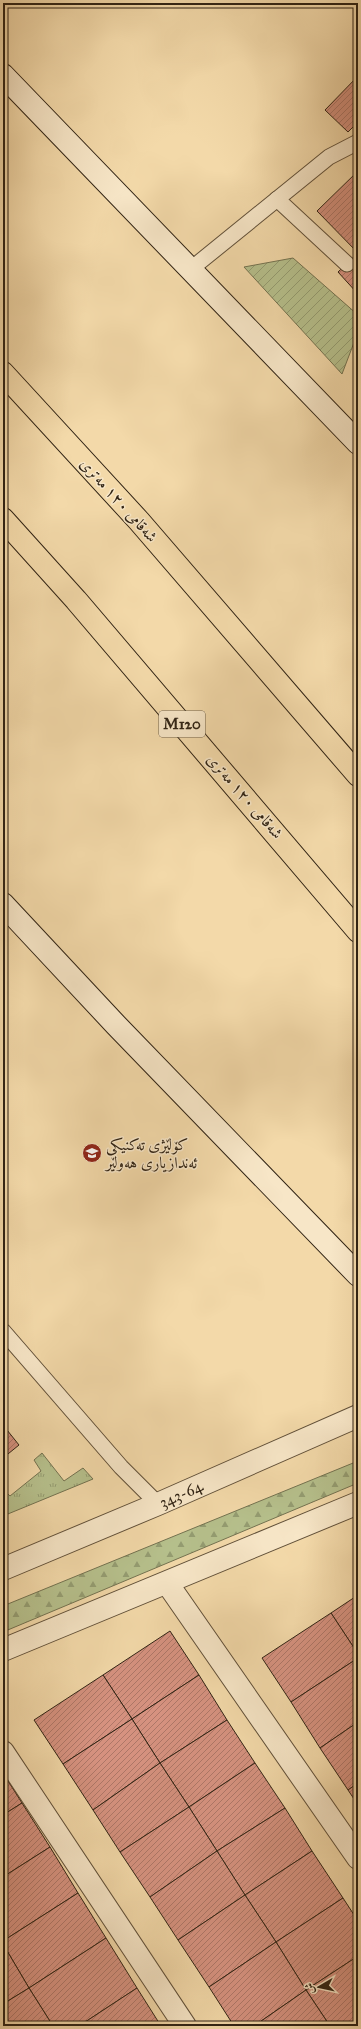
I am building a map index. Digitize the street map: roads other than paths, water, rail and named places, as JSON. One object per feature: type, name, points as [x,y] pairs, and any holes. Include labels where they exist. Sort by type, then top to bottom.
[{"type":"highway","name":"شەقامی ١٢٠ مەتری","points":[[3,373],[139,521],[358,775]]},
{"type":"highway","name":"شەقامی ١٢٠ مەتری","points":[[3,519],[81,606],[358,931]]},
{"type":"street","points":[[3,75],[191,269],[355,434]]},
{"type":"street","points":[[3,904],[116,1025],[358,1275]]},
{"type":"street","name":"343-64","points":[[3,1569],[158,1504],[358,1416]]},
{"type":"street","points":[[3,1650],[358,1503]]},
{"type":"street","points":[[167,1583],[358,1858]]},
{"type":"street","points":[[3,1752],[185,2026]]},
{"type":"lane","points":[[191,269],[329,157],[358,142]]},
{"type":"lane","points":[[277,199],[347,264]]},
{"type":"lane","points":[[3,1331],[121,1467],[158,1504]]},
{"type":"place","name":"کۆلێژی تەکنیکی ئەندازیاری هەولێر","points":[[92,1153]]}]
